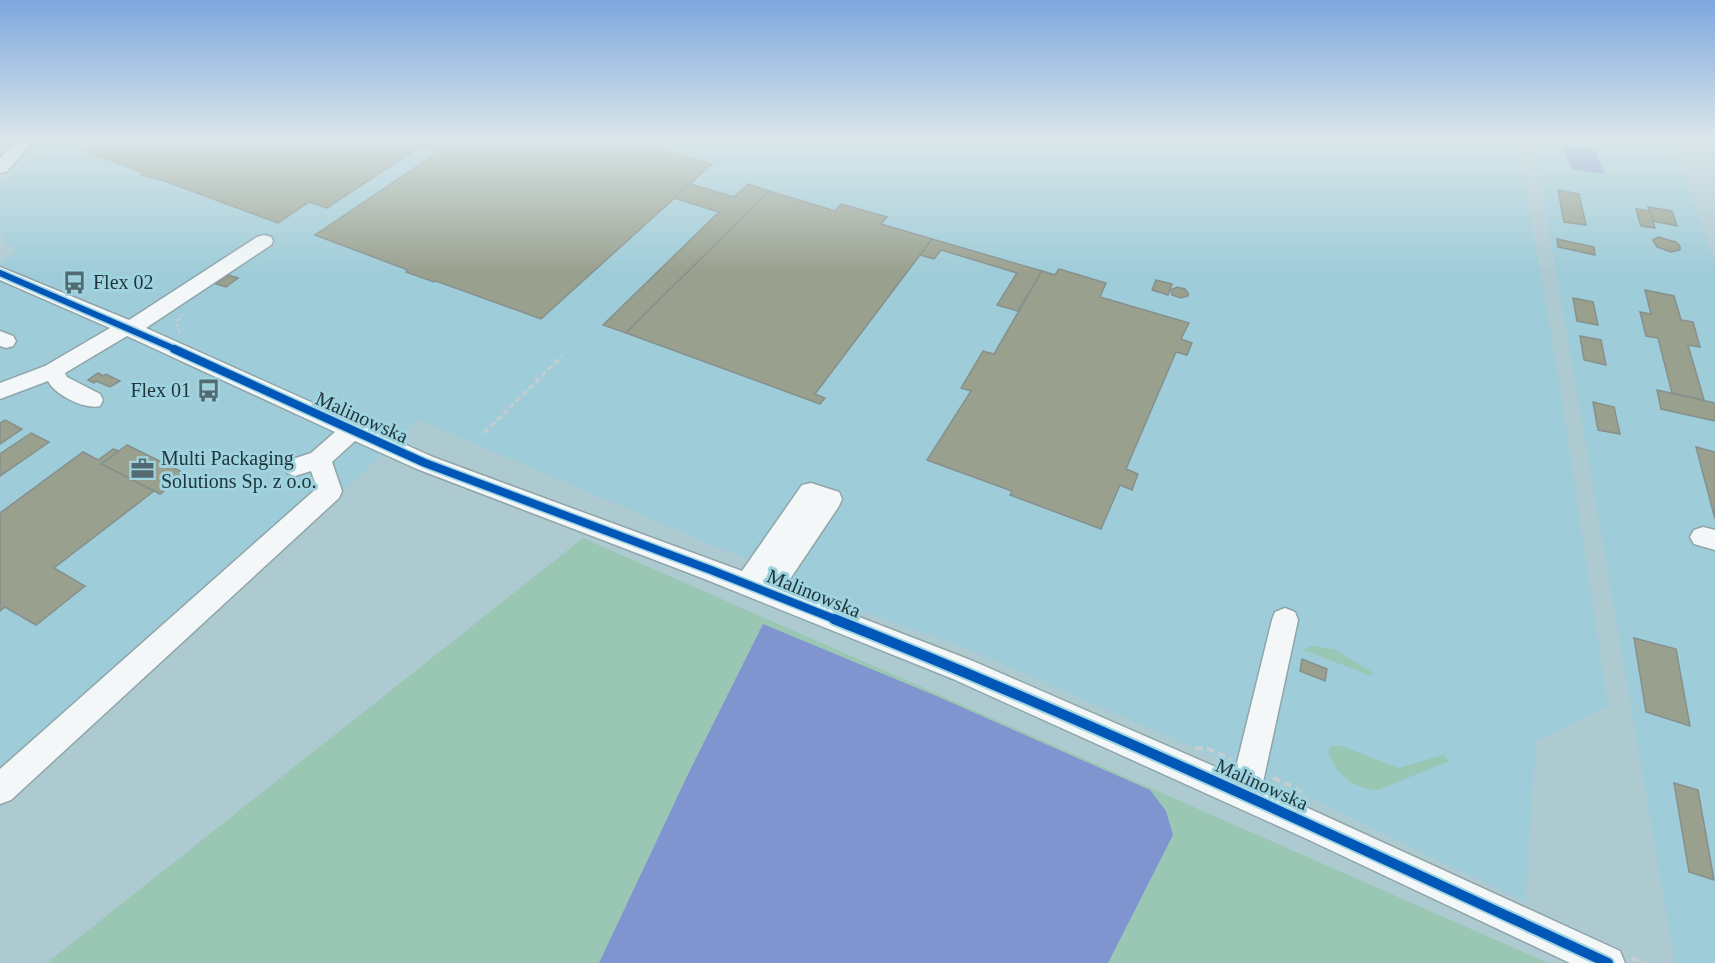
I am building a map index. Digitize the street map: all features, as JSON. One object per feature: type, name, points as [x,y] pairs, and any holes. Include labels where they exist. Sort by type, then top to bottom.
[{"type":"street","points":[[0,391],[53,371],[128,328],[264,241]]},
{"type":"street","name":"Malinowska","points":[[0,273],[128,328],[351,431],[473,483],[757,588],[963,670],[1245,794],[1608,963]]},
{"type":"street","points":[[53,371],[59,382],[92,400]]},
{"type":"street","points":[[0,789],[330,490],[307,464],[351,431]]},
{"type":"street","points":[[757,588],[801,524]]},
{"type":"street","points":[[1245,794],[1285,620]]},
{"type":"path","points":[[484,433],[562,356]]},
{"type":"shaded area","points":[[5,183],[1525,183],[1560,387],[1608,706],[1536,741],[1525,902],[1327,806],[961,646],[805,592],[794,580],[419,420],[109,711],[0,809],[0,266],[16,249],[5,244],[0,231],[0,188]]},
{"type":"shaded area","points":[[1541,183],[1688,183],[1715,262],[1715,963],[1675,963]]},
{"type":"green space","points":[[583,538],[1548,963],[47,963]]},
{"type":"green space","points":[[1311,646],[1334,649],[1373,673],[1372,676],[1303,650]]},
{"type":"green space","points":[[1332,746],[1342,746],[1399,768],[1443,755],[1449,761],[1378,790],[1369,789],[1360,787],[1340,773],[1328,750]]},
{"type":"water","points":[[763,624],[941,698],[1150,790],[1166,811],[1173,835],[1108,963],[599,963],[691,768]]},
{"type":"building","points":[[170,183],[365,183],[327,208],[309,202],[278,223]]},
{"type":"building","points":[[392,183],[691,183],[541,319],[406,272],[408,270],[315,235]]},
{"type":"building","points":[[690,184],[734,197],[748,184],[769,191],[626,333],[603,325],[719,212],[674,198]]},
{"type":"building","points":[[1558,190],[1579,194],[1586,225],[1564,222]]},
{"type":"building","points":[[769,191],[835,211],[841,204],[887,217],[881,224],[932,239],[815,394],[825,398],[820,404],[626,333]]},
{"type":"building","points":[[1648,207],[1672,211],[1677,226],[1653,221]]},
{"type":"building","points":[[1636,209],[1650,211],[1655,228],[1641,226]]},
{"type":"building","points":[[1658,237],[1676,242],[1680,250],[1671,252],[1657,247],[1653,240]]},
{"type":"building","points":[[932,239],[1042,271],[1018,311],[997,305],[1017,273],[941,250],[934,259],[920,255]]},
{"type":"building","points":[[1557,239],[1594,247],[1595,255],[1558,247]]},
{"type":"building","points":[[1059,269],[1106,283],[1100,297],[1189,323],[1181,339],[1192,343],[1187,355],[1176,352],[1126,469],[1138,474],[1132,490],[1120,485],[1101,529],[1010,495],[1012,491],[927,460],[971,391],[961,388],[983,351],[994,354],[1042,271],[1055,275]]},
{"type":"building","points":[[228,275],[238,278],[226,287],[216,284]]},
{"type":"building","points":[[1156,280],[1172,284],[1168,295],[1152,290]]},
{"type":"building","points":[[1177,287],[1185,289],[1188,296],[1181,298],[1172,295],[1171,290]]},
{"type":"building","points":[[1645,290],[1674,296],[1681,320],[1693,322],[1700,347],[1688,345],[1704,400],[1672,393],[1658,338],[1646,336],[1640,312],[1651,314]]},
{"type":"building","points":[[1573,298],[1593,302],[1598,325],[1577,321]]},
{"type":"building","points":[[1580,336],[1601,340],[1606,365],[1584,360]]},
{"type":"building","points":[[98,373],[120,381],[110,387],[88,380]]},
{"type":"building","points":[[1657,390],[1715,403],[1715,421],[1661,409]]},
{"type":"building","points":[[1593,402],[1614,407],[1620,434],[1598,430]]},
{"type":"building","points":[[5,420],[22,429],[0,444],[0,423]]},
{"type":"building","points":[[31,433],[49,442],[0,476],[0,454]]},
{"type":"building","name":"Multi Packaging Solutions Sp. z o.o.","points":[[127,445],[186,474],[160,494],[101,464]]},
{"type":"building","points":[[1696,447],[1715,452],[1715,519]]},
{"type":"building","points":[[113,449],[119,451],[101,464],[154,491],[54,568],[85,586],[36,625],[5,607],[0,611],[0,513],[83,452],[98,460]]},
{"type":"building","points":[[1634,638],[1676,649],[1690,726],[1646,712]]},
{"type":"building","points":[[1302,659],[1327,669],[1325,681],[1300,671]]},
{"type":"building","points":[[1674,783],[1698,790],[1714,880],[1689,872]]},
{"type":"cycle path","points":[[0,273],[80,306],[425,463],[711,570],[963,670],[1318,828],[1608,963]]},
{"type":"place","name":"Flex 02","points":[[75,282]]},
{"type":"place","name":"Flex 01","points":[[209,390]]},
{"type":"place","name":"Multi Packaging Solutions Sp. z o.o.","points":[[143,469]]}]
